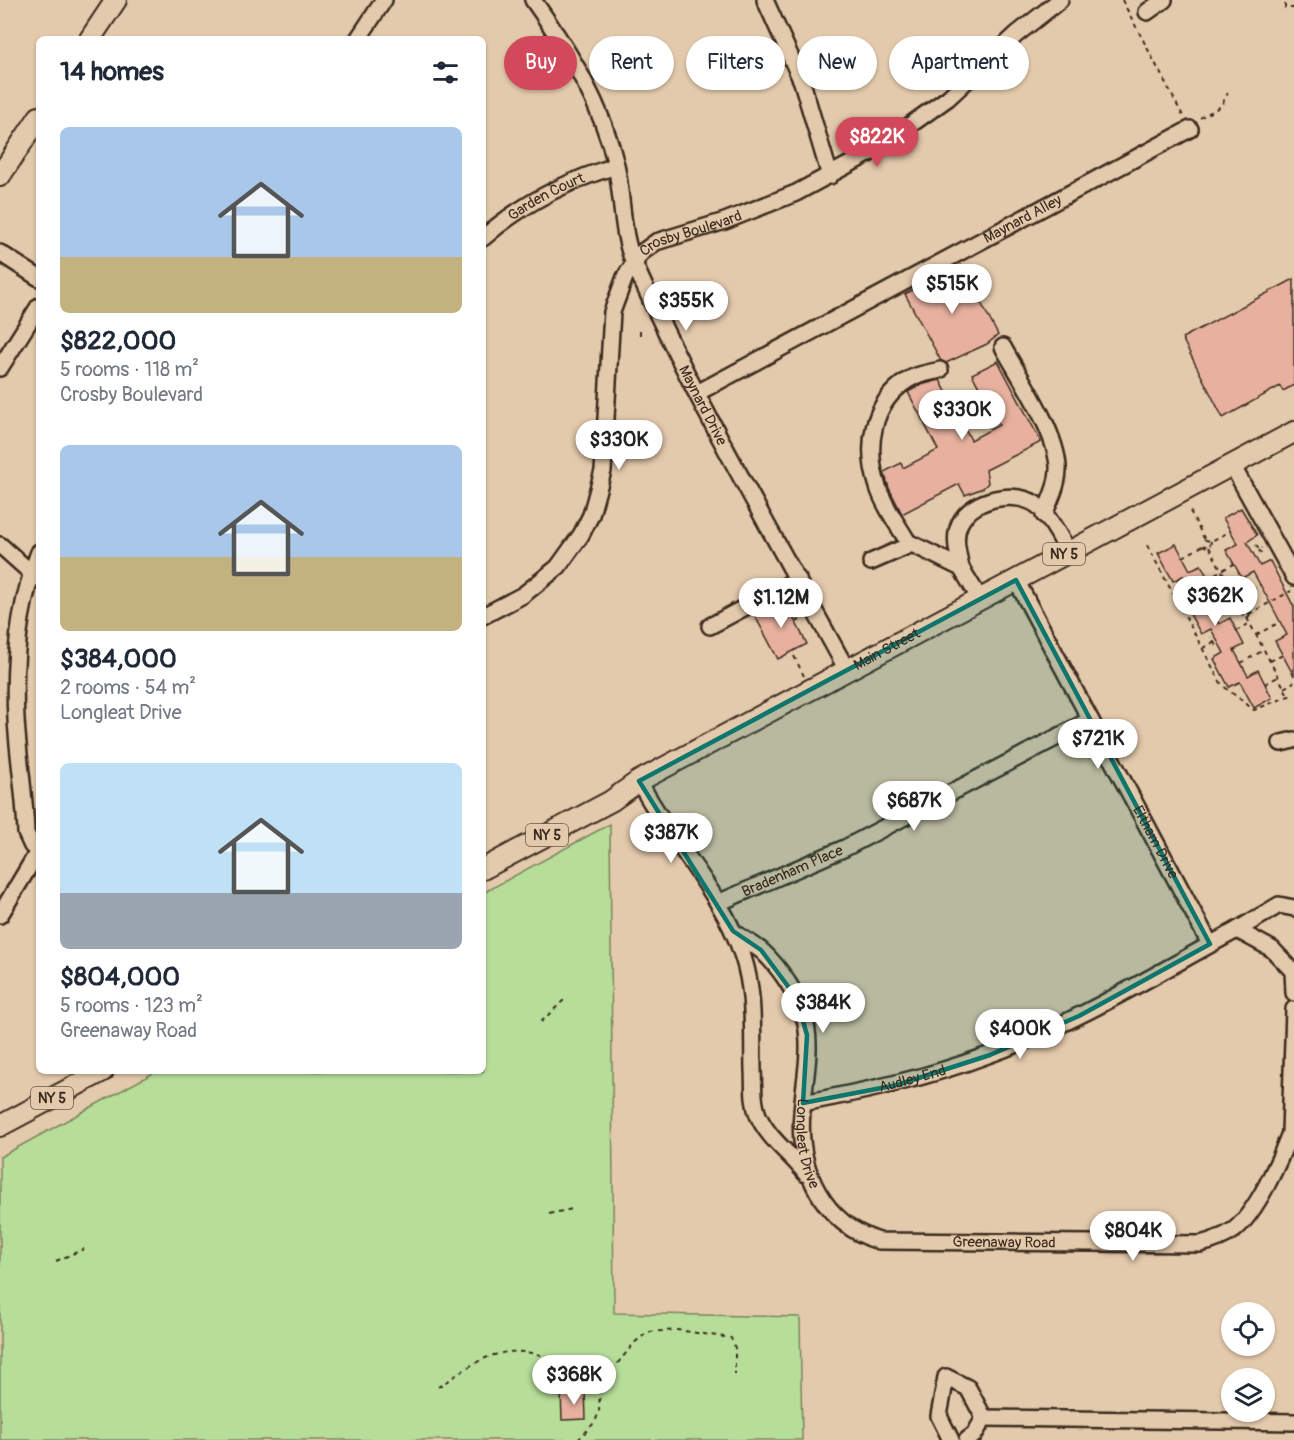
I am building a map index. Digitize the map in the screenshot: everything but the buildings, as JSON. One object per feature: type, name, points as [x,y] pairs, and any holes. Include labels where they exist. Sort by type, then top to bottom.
[{"type":"main road","points":[[92,36],[116,0]]},
{"type":"main road","points":[[0,176],[36,122]]},
{"type":"main road","name":"Main Street","points":[[486,867],[611,801],[639,781],[1294,432]]},
{"type":"main road","name":"NY 5","points":[[0,1126],[97,1074]]},
{"type":"street","points":[[360,36],[384,0]]},
{"type":"street","name":"Maynard Drive","points":[[533,0],[572,59],[607,130],[622,192],[625,235],[634,263],[698,393],[847,670]]},
{"type":"street","points":[[765,0],[802,82],[830,176]]},
{"type":"street","name":"Crosby Boulevard","points":[[486,614],[523,595],[558,567],[581,535],[591,515],[603,471],[612,312],[625,277],[641,253],[656,242],[761,208],[830,176],[881,146],[948,98],[1017,34],[1060,0]]},
{"type":"street","points":[[1147,12],[1164,0]]},
{"type":"street","name":"Maynard Alley","points":[[698,393],[1190,129]]},
{"type":"street","name":"Garden Court","points":[[486,236],[518,210],[553,189],[616,166]]},
{"type":"street","points":[[0,253],[36,276]]},
{"type":"street","points":[[0,368],[36,311]]},
{"type":"street","points":[[1003,347],[1049,434],[1055,452],[1058,467],[1056,485],[1044,515]]},
{"type":"street","points":[[940,370],[909,379],[888,399],[875,420],[869,453],[878,489],[909,544],[961,568]]},
{"type":"street","points":[[1232,465],[1293,584]]},
{"type":"street","points":[[981,599],[961,568],[957,537],[960,522],[981,504],[997,498],[1026,500],[1039,507],[1069,552]]},
{"type":"street","points":[[871,562],[909,544]]},
{"type":"street","points":[[0,545],[35,577],[17,646],[16,721],[26,833],[32,846],[36,848]]},
{"type":"street","points":[[710,627],[798,579]]},
{"type":"street","name":"Eltham Drive","points":[[1016,580],[1210,944]]},
{"type":"street","name":"Bradenham Place","points":[[718,903],[845,848],[1090,720]]},
{"type":"street","name":"Longleat Drive","points":[[639,781],[653,809],[718,903],[733,931],[744,958],[752,997],[754,1105],[768,1133],[796,1161],[812,1182]]},
{"type":"street","points":[[0,915],[36,854]]},
{"type":"street","points":[[1210,944],[1280,905],[1294,908]]},
{"type":"street","points":[[1237,930],[1272,949],[1294,969],[1294,993]]},
{"type":"street","name":"Longleat Drive","points":[[733,931],[761,950],[772,963],[785,979],[803,1014],[808,1059],[803,1103],[802,1146],[812,1182]]},
{"type":"street","name":"Audley End","points":[[803,1103],[897,1085],[990,1055],[1079,1016],[1210,944]]},
{"type":"street","name":"Greenaway Road","points":[[812,1182],[825,1206],[837,1220],[851,1230],[879,1241],[1142,1245],[1200,1244],[1215,1240],[1236,1228],[1246,1218],[1283,1152],[1290,1133],[1294,1009]]},
{"type":"street","points":[[951,1440],[939,1416],[946,1377],[968,1388],[984,1418]]},
{"type":"street","points":[[984,1418],[1294,1422]]},
{"type":"street","points":[[967,1440],[974,1435],[984,1418]]},
{"type":"path","points":[[1122,0],[1184,118],[1198,119],[1221,106],[1228,93]]},
{"type":"path","points":[[1286,4],[1286,8],[1294,8]]},
{"type":"path","points":[[1183,557],[1204,545],[1205,540],[1190,511]]},
{"type":"path","points":[[1205,540],[1211,541],[1231,531]]},
{"type":"path","points":[[1209,547],[1211,541]]},
{"type":"path","points":[[1147,545],[1222,685],[1254,710],[1294,694]]},
{"type":"path","points":[[1204,545],[1209,547],[1244,612],[1249,614]]},
{"type":"path","points":[[1259,550],[1262,555]]},
{"type":"path","points":[[1208,578],[1234,564]]},
{"type":"path","points":[[1183,584],[1189,594]]},
{"type":"path","points":[[1247,618],[1249,614],[1293,584]]},
{"type":"path","points":[[1211,610],[1260,585]]},
{"type":"path","points":[[1174,596],[1186,589]]},
{"type":"path","points":[[1244,612],[1242,617],[1247,618],[1250,623],[1288,695]]},
{"type":"path","points":[[796,622],[806,617]]},
{"type":"path","points":[[1256,635],[1280,622]]},
{"type":"path","points":[[1236,631],[1250,623]]},
{"type":"path","points":[[1211,637],[1217,648]]},
{"type":"path","points":[[1203,648],[1214,642]]},
{"type":"path","points":[[1241,663],[1264,650]]},
{"type":"path","points":[[1270,661],[1283,655]]},
{"type":"path","points":[[794,656],[804,676]]},
{"type":"path","points":[[1265,684],[1278,677]]},
{"type":"path","points":[[1284,687],[1294,682]]},
{"type":"path","points":[[542,1022],[566,998]]},
{"type":"path","points":[[549,1214],[572,1209]]},
{"type":"path","points":[[56,1261],[84,1249]]},
{"type":"path","points":[[578,1440],[595,1422],[599,1412],[600,1388],[634,1343],[656,1329],[699,1331],[731,1338],[735,1341],[735,1374]]},
{"type":"path","points":[[438,1387],[494,1355],[534,1352],[552,1358],[600,1388]]},
{"type":"highlighted area","points":[[1016,580],[1210,944],[1079,1016],[990,1055],[897,1085],[803,1103],[807,1035],[796,997],[761,950],[733,931],[639,781]]},
{"type":"green space","points":[[610,824],[614,1313],[800,1317],[802,1440],[0,1440],[0,1157],[152,1074],[486,1074],[486,891]]}]
